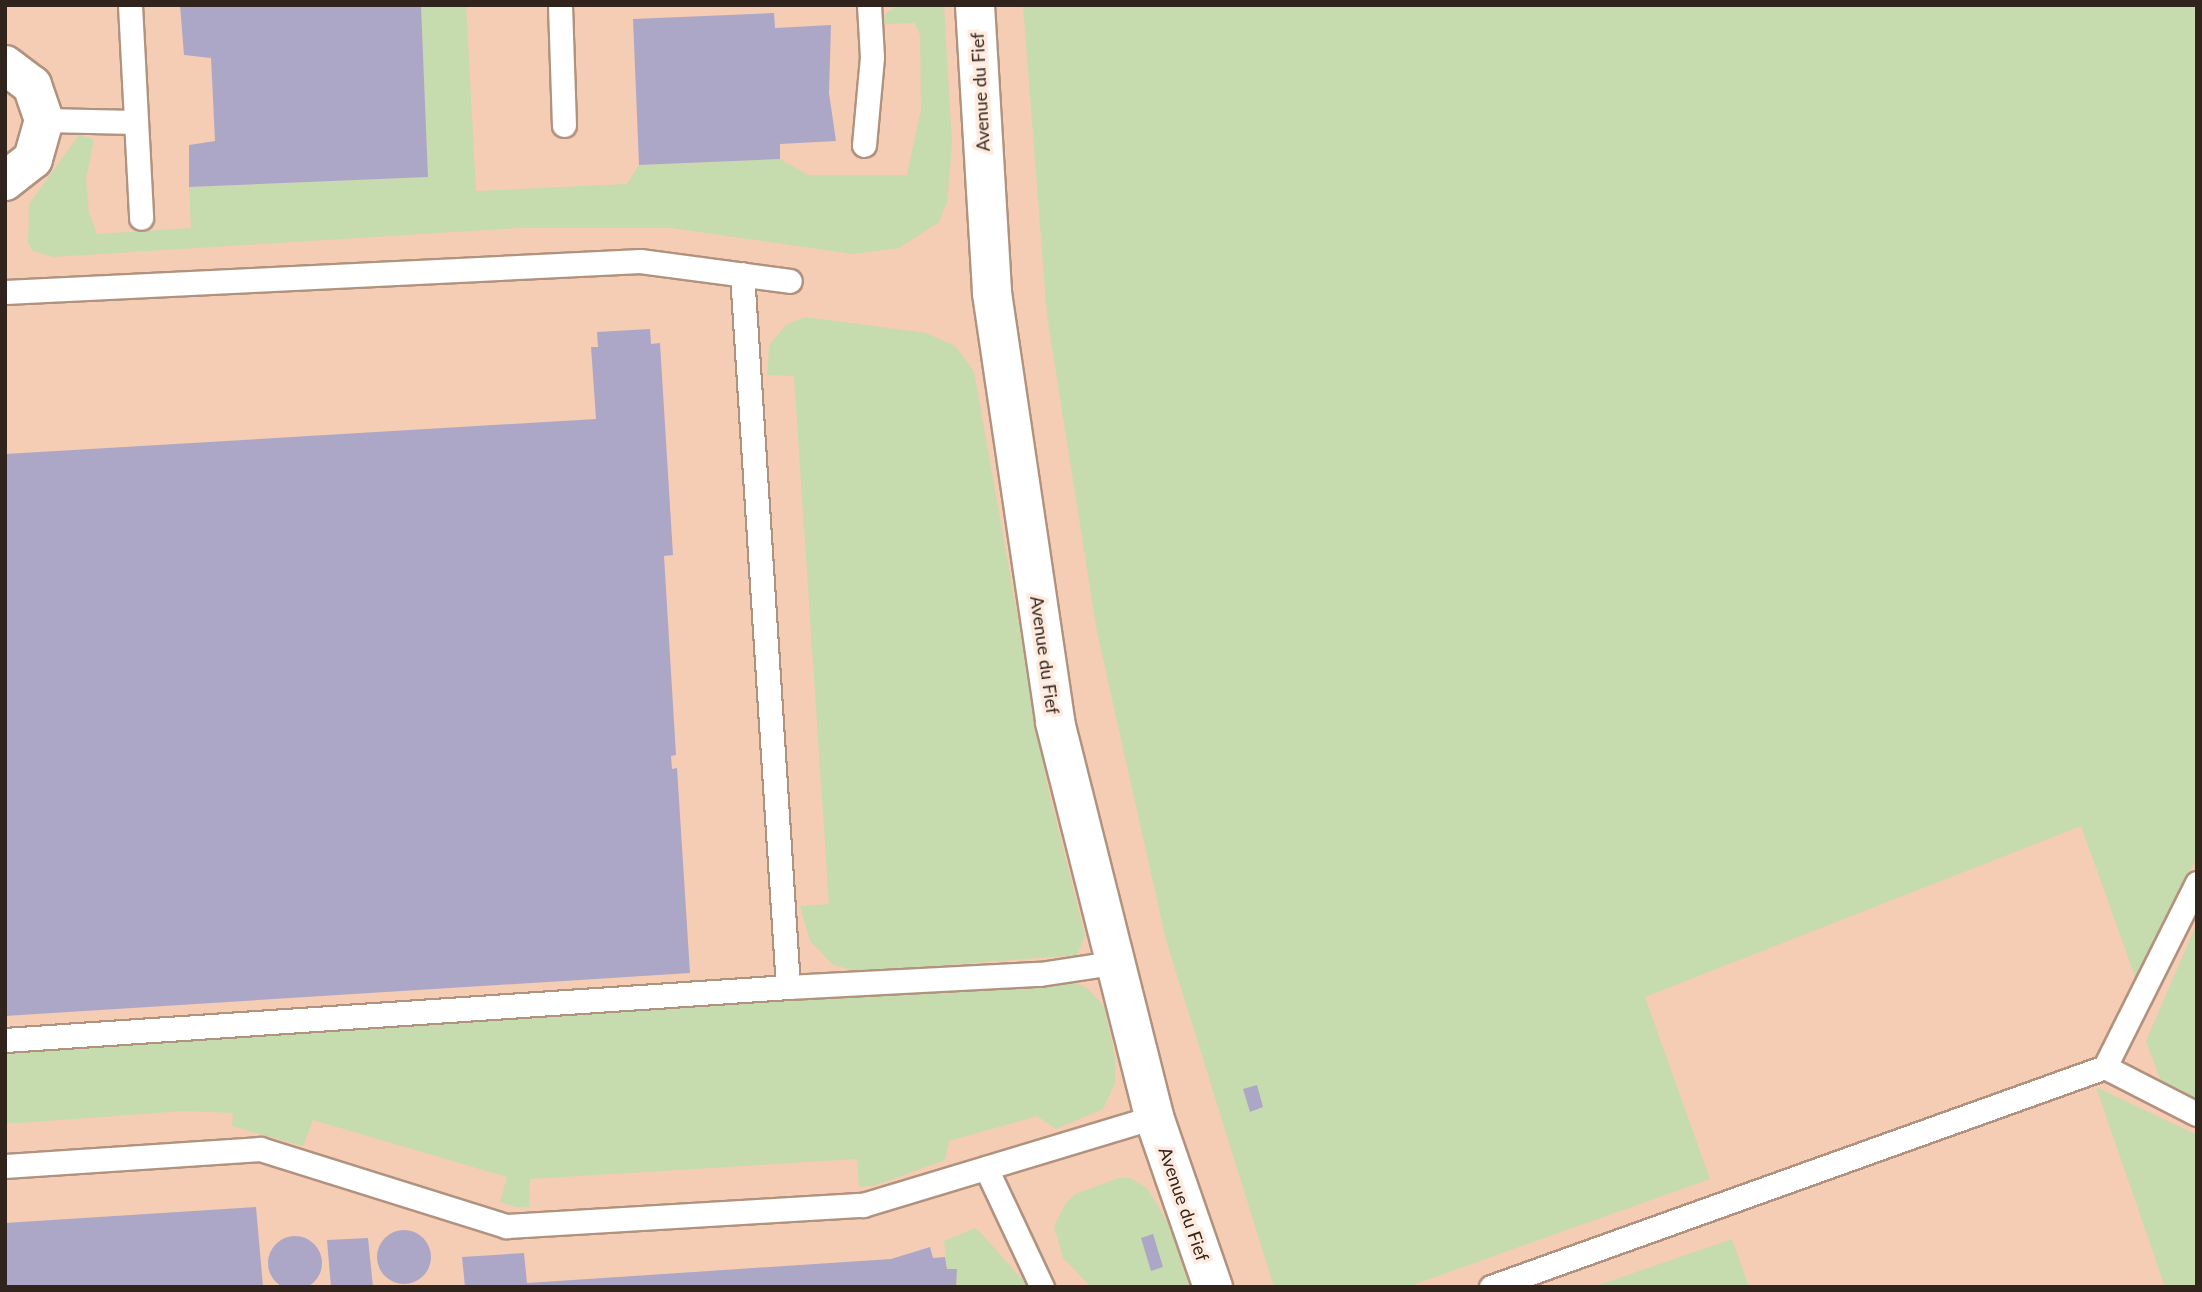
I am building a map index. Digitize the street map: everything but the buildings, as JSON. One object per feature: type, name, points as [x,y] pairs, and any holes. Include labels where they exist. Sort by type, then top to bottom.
[{"type":"street","name":"Avenue du Fief","points":[[975,5],[992,293],[1055,722],[1113,963],[1154,1117],[1213,1287]]},
{"type":"street","points":[[5,65],[32,85],[44,120],[33,159],[5,181]]},
{"type":"lane","points":[[130,5],[141,218]]},
{"type":"lane","points":[[560,5],[564,125]]},
{"type":"lane","points":[[864,145],[870,96],[869,5]]},
{"type":"lane","points":[[44,120],[135,122]]},
{"type":"lane","points":[[5,292],[640,261],[790,281]]},
{"type":"lane","points":[[742,274],[788,987]]},
{"type":"lane","points":[[1491,1287],[2105,1067],[2197,883]]},
{"type":"lane","points":[[5,1040],[788,987],[1040,974],[1113,963]]},
{"type":"lane","points":[[2105,1067],[2197,1114]]},
{"type":"lane","points":[[5,1166],[260,1149],[506,1226],[863,1205],[1154,1117]]},
{"type":"lane","points":[[986,1168],[1042,1287]]},
{"type":"shaded area","points":[[5,5],[2197,5],[2197,1287],[5,1287]]},
{"type":"green space","points":[[421,5],[466,5],[476,191],[627,184],[639,165],[780,159],[808,175],[907,175],[921,109],[920,35],[915,23],[883,24],[885,14],[895,7],[944,6],[952,144],[947,202],[939,222],[899,248],[853,254],[672,228],[518,228],[53,257],[33,251],[28,243],[29,204],[79,135],[94,139],[86,179],[89,213],[97,234],[191,228],[189,187],[428,177]]},
{"type":"green space","points":[[1023,5],[2197,5],[2197,857],[2136,979],[2081,826],[1645,997],[1710,1179],[1407,1287],[1274,1287],[1166,940],[1097,632],[1047,316]]},
{"type":"green space","points":[[805,317],[926,333],[955,346],[974,371],[1047,784],[1085,936],[1077,955],[860,972],[833,965],[810,941],[800,906],[829,904],[794,376],[767,375],[769,345],[786,325]]},
{"type":"green space","points":[[2197,923],[2197,1102],[2161,1081],[2146,1041]]},
{"type":"green space","points":[[1071,981],[1087,988],[1104,1006],[1115,1057],[1115,1083],[1103,1109],[1056,1129],[1037,1116],[949,1141],[945,1160],[873,1186],[859,1187],[857,1159],[530,1179],[529,1207],[516,1207],[500,1202],[507,1177],[313,1120],[303,1146],[232,1126],[233,1113],[185,1111],[5,1124],[5,1050]]},
{"type":"green space","points":[[2096,1087],[2197,1135],[2197,1287],[2165,1287]]},
{"type":"green space","points":[[1119,1178],[1130,1178],[1147,1188],[1168,1223],[1190,1287],[1091,1287],[1063,1258],[1054,1226],[1066,1203],[1075,1194]]},
{"type":"green space","points":[[975,1228],[1029,1287],[956,1287],[957,1270],[947,1269],[944,1241]]},
{"type":"green space","points":[[1732,1239],[1749,1287],[1593,1287]]}]
